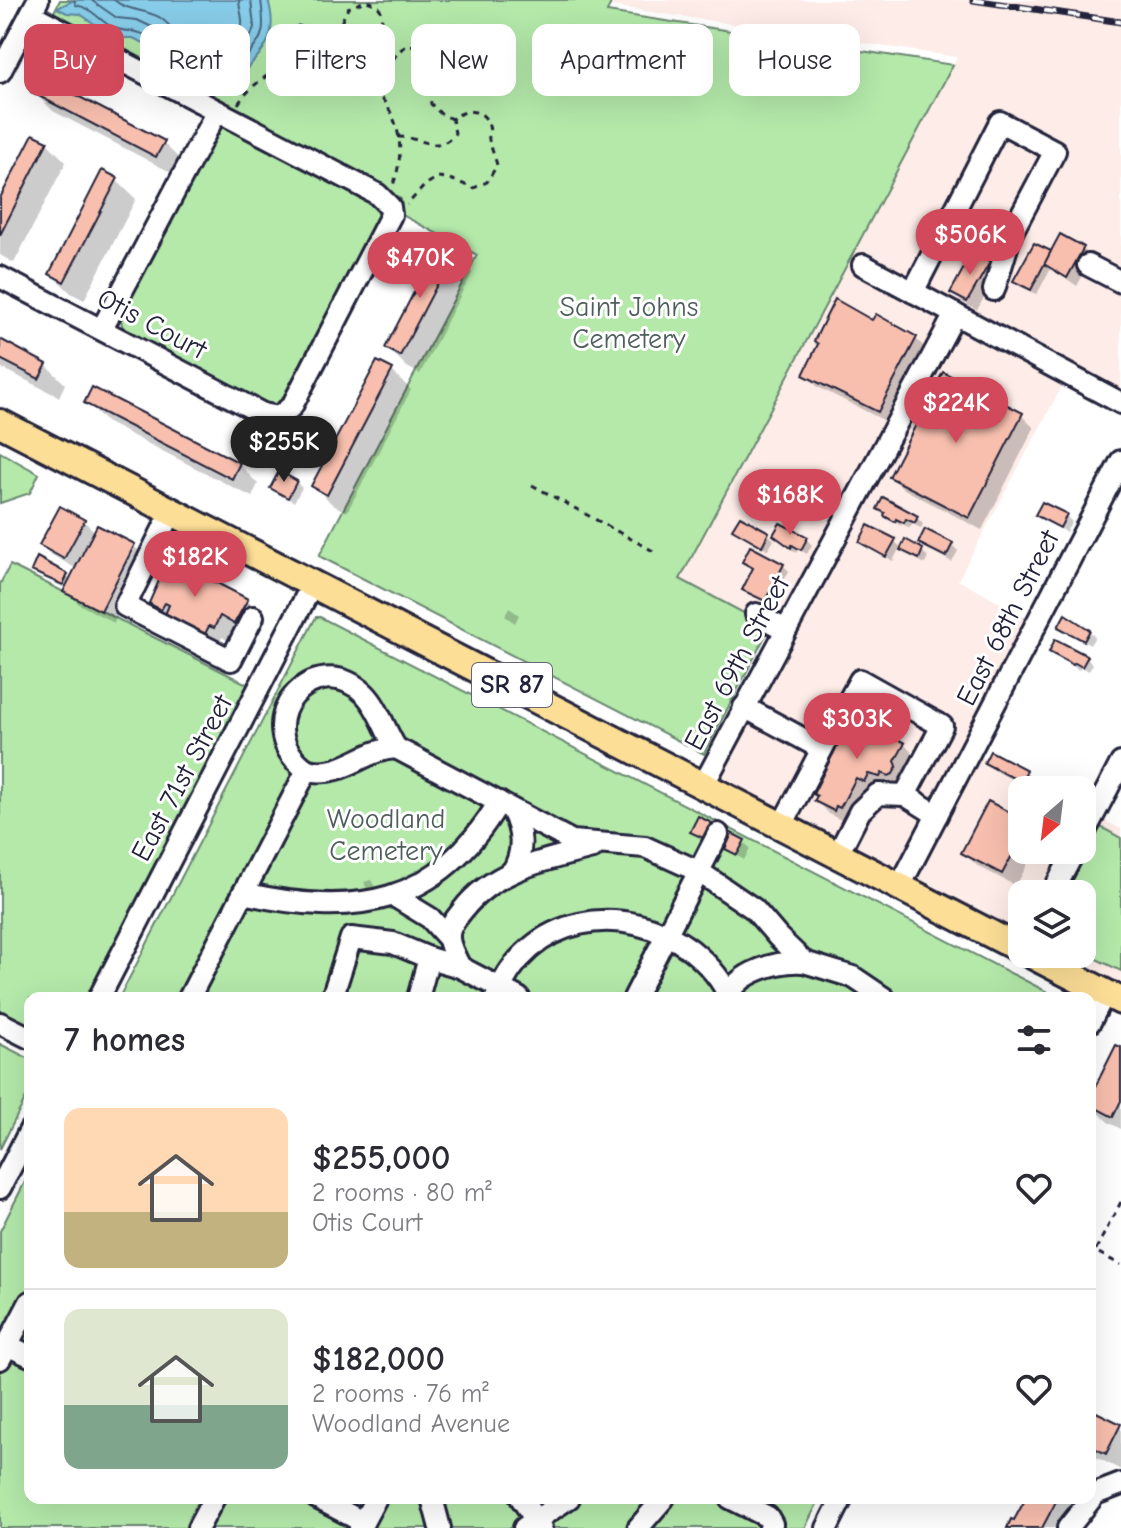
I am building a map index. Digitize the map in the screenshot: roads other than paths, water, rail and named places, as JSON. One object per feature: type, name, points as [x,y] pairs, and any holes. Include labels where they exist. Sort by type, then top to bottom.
[{"type":"main road","name":"SR 87","points":[[0,423],[1008,943]]},
{"type":"main road","points":[[1057,968],[1113,997]]},
{"type":"street","points":[[0,72],[6,47],[34,7],[226,109],[102,329]]},
{"type":"street","name":"Otis Court","points":[[0,277],[263,414],[279,417],[292,406],[388,225],[396,200],[377,194],[226,109]]},
{"type":"street","points":[[913,292],[1000,122],[1055,151],[1011,234],[994,290]]},
{"type":"street","points":[[863,265],[1121,403]]},
{"type":"street","points":[[1088,265],[1121,282]]},
{"type":"street","name":"East 69th Street","points":[[704,784],[955,314]]},
{"type":"street","name":"East 68th Street","points":[[900,886],[1121,461]]},
{"type":"street","points":[[172,511],[125,606],[231,660],[253,617]]},
{"type":"street","name":"East 71st Street","points":[[102,992],[313,583]]},
{"type":"street","points":[[756,614],[786,630]]},
{"type":"street","points":[[396,748],[377,751],[338,770],[322,773],[307,770],[286,750],[281,738],[281,724],[292,697],[301,687],[323,679],[343,680],[372,702],[396,748],[572,841],[645,847],[698,871],[754,909],[804,962]]},
{"type":"street","points":[[782,825],[860,680],[942,726],[905,795]]},
{"type":"street","points":[[744,707],[822,749]]},
{"type":"street","points":[[1096,810],[1121,763]]},
{"type":"street","points":[[192,992],[307,770]]},
{"type":"street","points":[[838,854],[860,811],[878,794],[905,795],[937,815]]},
{"type":"street","points":[[505,806],[521,836],[521,850],[512,872]]},
{"type":"street","points":[[243,893],[296,903],[336,906],[394,896],[413,888],[463,853],[488,821],[505,806]]},
{"type":"street","points":[[637,992],[718,834]]},
{"type":"street","points":[[449,939],[452,924],[485,887],[532,863],[603,845]]},
{"type":"street","points":[[394,896],[430,918],[449,939],[460,967]]},
{"type":"street","points":[[334,992],[351,938],[336,906]]},
{"type":"street","points":[[499,992],[523,954],[542,939],[564,928],[623,921],[666,935],[700,958],[728,990],[768,967],[804,962],[853,977],[875,992]]},
{"type":"street","points":[[351,938],[393,943],[460,967],[497,992]]},
{"type":"street","points":[[420,992],[429,958]]},
{"type":"street","points":[[1096,1015],[1113,997]]},
{"type":"street","points":[[0,1023],[24,1035]]},
{"type":"street","points":[[0,1188],[24,1142]]},
{"type":"street","points":[[24,1314],[4,1352],[24,1355]]},
{"type":"street","points":[[1096,1494],[1121,1484]]},
{"type":"street","points":[[198,1528],[211,1504]]},
{"type":"street","points":[[327,1504],[362,1525],[373,1504]]},
{"type":"street","points":[[434,1504],[440,1528]]},
{"type":"street","points":[[524,1504],[534,1526],[562,1504]]},
{"type":"street","points":[[638,1528],[659,1504]]},
{"type":"street","points":[[827,1528],[839,1504]]},
{"type":"street","points":[[1068,1528],[1087,1504]]},
{"type":"street","points":[[751,1512],[768,1517],[772,1524],[770,1528]]},
{"type":"water","points":[[74,0],[268,0],[272,23],[266,24],[266,44],[250,64],[250,24],[140,24],[140,41],[124,38],[124,24],[94,24],[80,14],[57,8]]},
{"type":"railway","points":[[973,0],[1121,22]]},
{"type":"park label","name":"Saint Johns Cemetery","points":[[629,323]]},
{"type":"park label","name":"Woodland Cemetery","points":[[386,835]]}]
